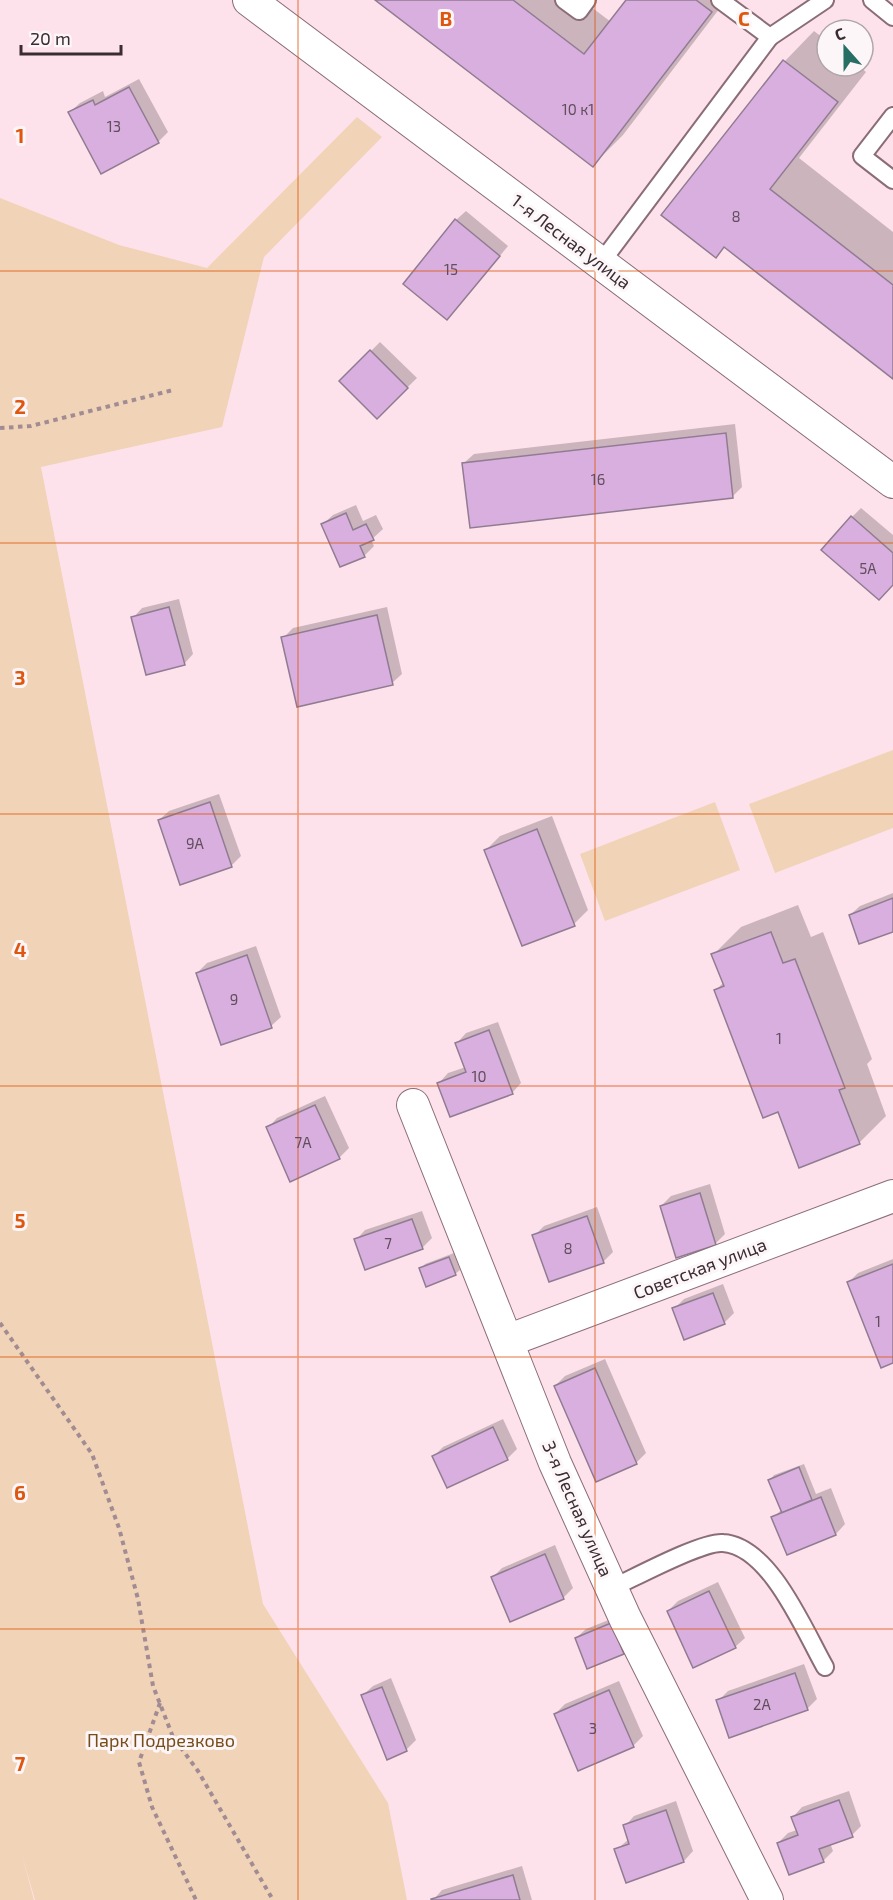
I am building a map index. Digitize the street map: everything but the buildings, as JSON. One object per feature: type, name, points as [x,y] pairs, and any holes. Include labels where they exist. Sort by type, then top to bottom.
[{"type":"street","name":"1-я Лесная улица","points":[[249,0],[893,482]]},
{"type":"street","name":"3-я Лесная улица","points":[[413,1106],[555,1463],[625,1618],[767,1900]]},
{"type":"street","name":"Советская улица","points":[[507,1341],[893,1196]]},
{"type":"lane","points":[[564,0],[579,11],[587,0]]},
{"type":"lane","points":[[720,0],[770,38]]},
{"type":"lane","points":[[600,264],[770,38],[825,0]]},
{"type":"lane","points":[[872,0],[893,17]]},
{"type":"lane","points":[[893,116],[862,156],[893,180]]},
{"type":"lane","points":[[612,1588],[705,1546],[723,1542],[748,1551],[771,1572],[825,1667]]},
{"type":"path","points":[[0,428],[41,424],[173,390]]},
{"type":"path","points":[[0,1323],[92,1454],[122,1538],[138,1599],[153,1686],[159,1703],[173,1737],[198,1771],[273,1900]]},
{"type":"path","points":[[159,1703],[139,1761],[152,1807],[196,1900]]},
{"type":"green space","name":"Парк Подрезково","points":[[357,117],[382,137],[264,257],[222,427],[41,467],[263,1604],[388,1803],[407,1900],[35,1900],[22,1855],[34,1900],[0,1900],[0,198],[119,245],[207,268]]},
{"type":"green space","points":[[893,750],[893,828],[775,873],[749,804]]},
{"type":"green space","points":[[715,802],[740,870],[605,921],[580,854]]}]
